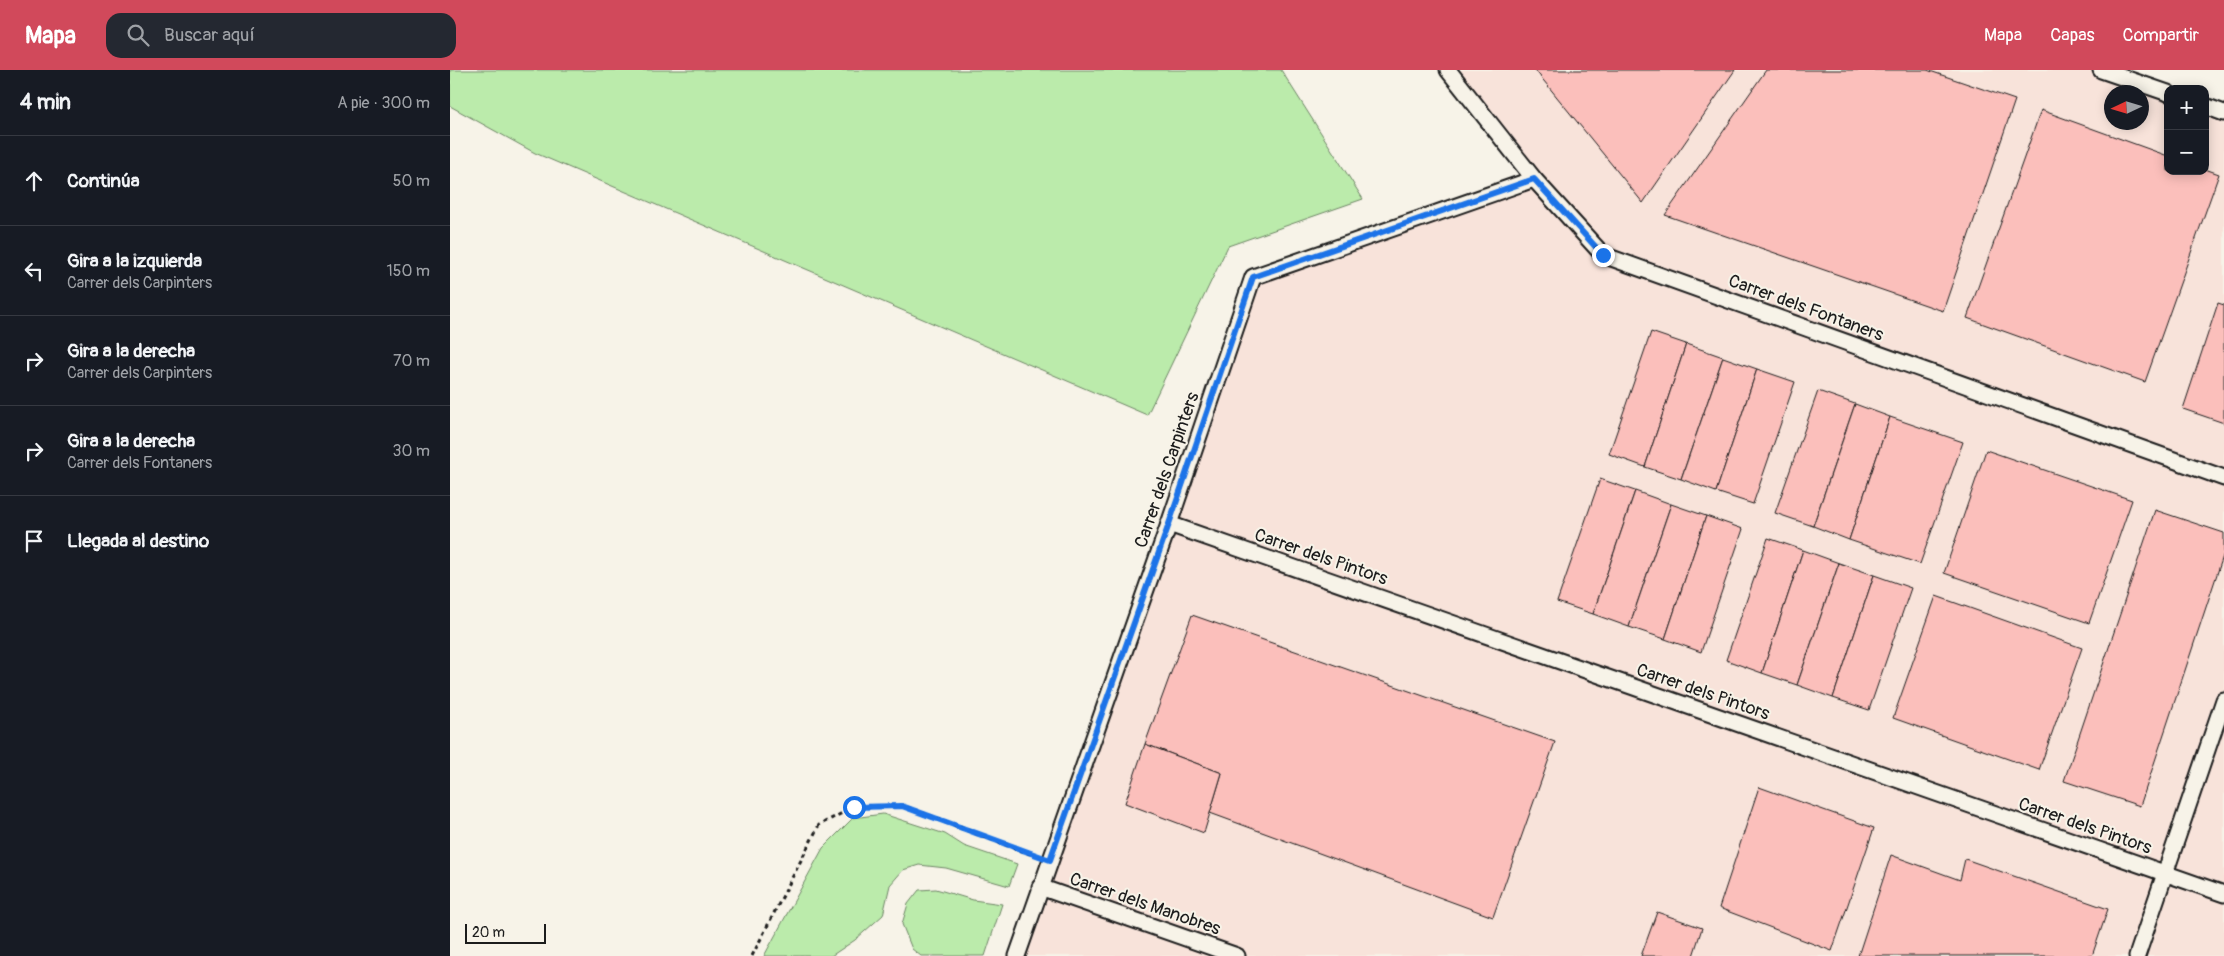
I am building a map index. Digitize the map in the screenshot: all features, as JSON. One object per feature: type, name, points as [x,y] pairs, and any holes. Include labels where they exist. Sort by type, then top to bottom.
[{"type":"lane","name":"Carrer dels Fontaners","points":[[1448,70],[1534,179],[1603,255],[2224,478]]},
{"type":"lane","points":[[2101,70],[2164,92]]},
{"type":"lane","points":[[2209,107],[2224,112]]},
{"type":"lane","name":"Carrer dels Carpinters","points":[[1017,956],[1169,524],[1253,277],[1534,179]]},
{"type":"lane","name":"Carrer dels Pintors","points":[[1169,524],[2224,894]]},
{"type":"lane","points":[[2137,956],[2224,700]]},
{"type":"lane","name":"Carrer dels Manobres","points":[[1040,887],[1237,956]]},
{"type":"path","points":[[752,956],[819,825],[854,807],[902,806],[1050,860]]},
{"type":"shaded area","points":[[1448,70],[2101,70],[2145,85],[2104,85],[2104,130],[2149,130],[2149,86],[2164,92],[2164,175],[2209,175],[2209,107],[2224,113],[2224,956],[1017,956],[1253,277],[1534,179]]},
{"type":"green space","points":[[450,70],[1281,70],[1363,199],[1228,246],[1147,415],[535,153],[450,106]]},
{"type":"green space","points":[[883,814],[945,834],[964,846],[1017,864],[1009,886],[946,868],[919,865],[903,870],[890,885],[883,915],[855,940],[831,956],[764,956],[823,848],[853,818]]},
{"type":"green space","points":[[936,889],[973,900],[1002,904],[985,956],[921,956],[912,949],[902,924],[908,904],[919,890]]},
{"type":"building","points":[[1535,70],[1735,70],[1643,203]]},
{"type":"building","points":[[1766,70],[1927,70],[2015,100],[1943,311],[1665,215]]},
{"type":"building","points":[[2041,110],[2164,155],[2164,175],[2209,175],[2209,170],[2219,174],[2145,382],[1967,318]]},
{"type":"building","points":[[2218,303],[2224,305],[2224,423],[2183,409]]},
{"type":"building","points":[[1651,332],[1686,344],[1645,467],[1609,454]]},
{"type":"building","points":[[1686,344],[1723,357],[1681,479],[1645,467]]},
{"type":"building","points":[[1723,357],[1757,369],[1716,492],[1681,479]]},
{"type":"building","points":[[1757,369],[1795,382],[1753,504],[1716,492]]},
{"type":"building","points":[[1818,391],[1855,404],[1813,526],[1775,513]]},
{"type":"building","points":[[1855,404],[1890,417],[1849,540],[1813,526]]},
{"type":"building","points":[[1890,417],[1963,442],[1920,564],[1849,540]]},
{"type":"building","points":[[1986,450],[2132,500],[2089,623],[1944,573]]},
{"type":"building","points":[[1600,479],[1635,491],[1593,614],[1557,602]]},
{"type":"building","points":[[1635,491],[1671,504],[1629,627],[1593,614]]},
{"type":"building","points":[[1671,504],[1706,516],[1665,639],[1629,627]]},
{"type":"building","points":[[2155,510],[2224,533],[2224,553],[2140,806],[2064,781]]},
{"type":"building","points":[[1706,516],[1743,529],[1701,652],[1665,639]]},
{"type":"building","points":[[1768,538],[1803,550],[1762,673],[1726,660]]},
{"type":"building","points":[[1803,550],[1839,563],[1797,685],[1762,673]]},
{"type":"building","points":[[1839,563],[1874,575],[1833,698],[1797,685]]},
{"type":"building","points":[[1874,575],[1911,588],[1869,710],[1833,698]]},
{"type":"building","points":[[1936,596],[2082,648],[2039,770],[1893,718]]},
{"type":"building","points":[[1192,615],[1555,742],[1493,917],[1210,813],[1222,773],[1145,744]]},
{"type":"building","points":[[1145,744],[1222,773],[1204,833],[1125,803]]},
{"type":"building","points":[[1759,787],[1874,828],[1832,951],[1719,908]]},
{"type":"building","points":[[1891,855],[1960,880],[1965,859],[2108,909],[2092,956],[1858,956]]},
{"type":"building","points":[[1657,912],[1702,928],[1693,956],[1641,956]]},
{"type":"route","points":[[854,807],[902,806],[1050,860],[1169,524],[1253,277],[1534,179],[1603,255]]}]
